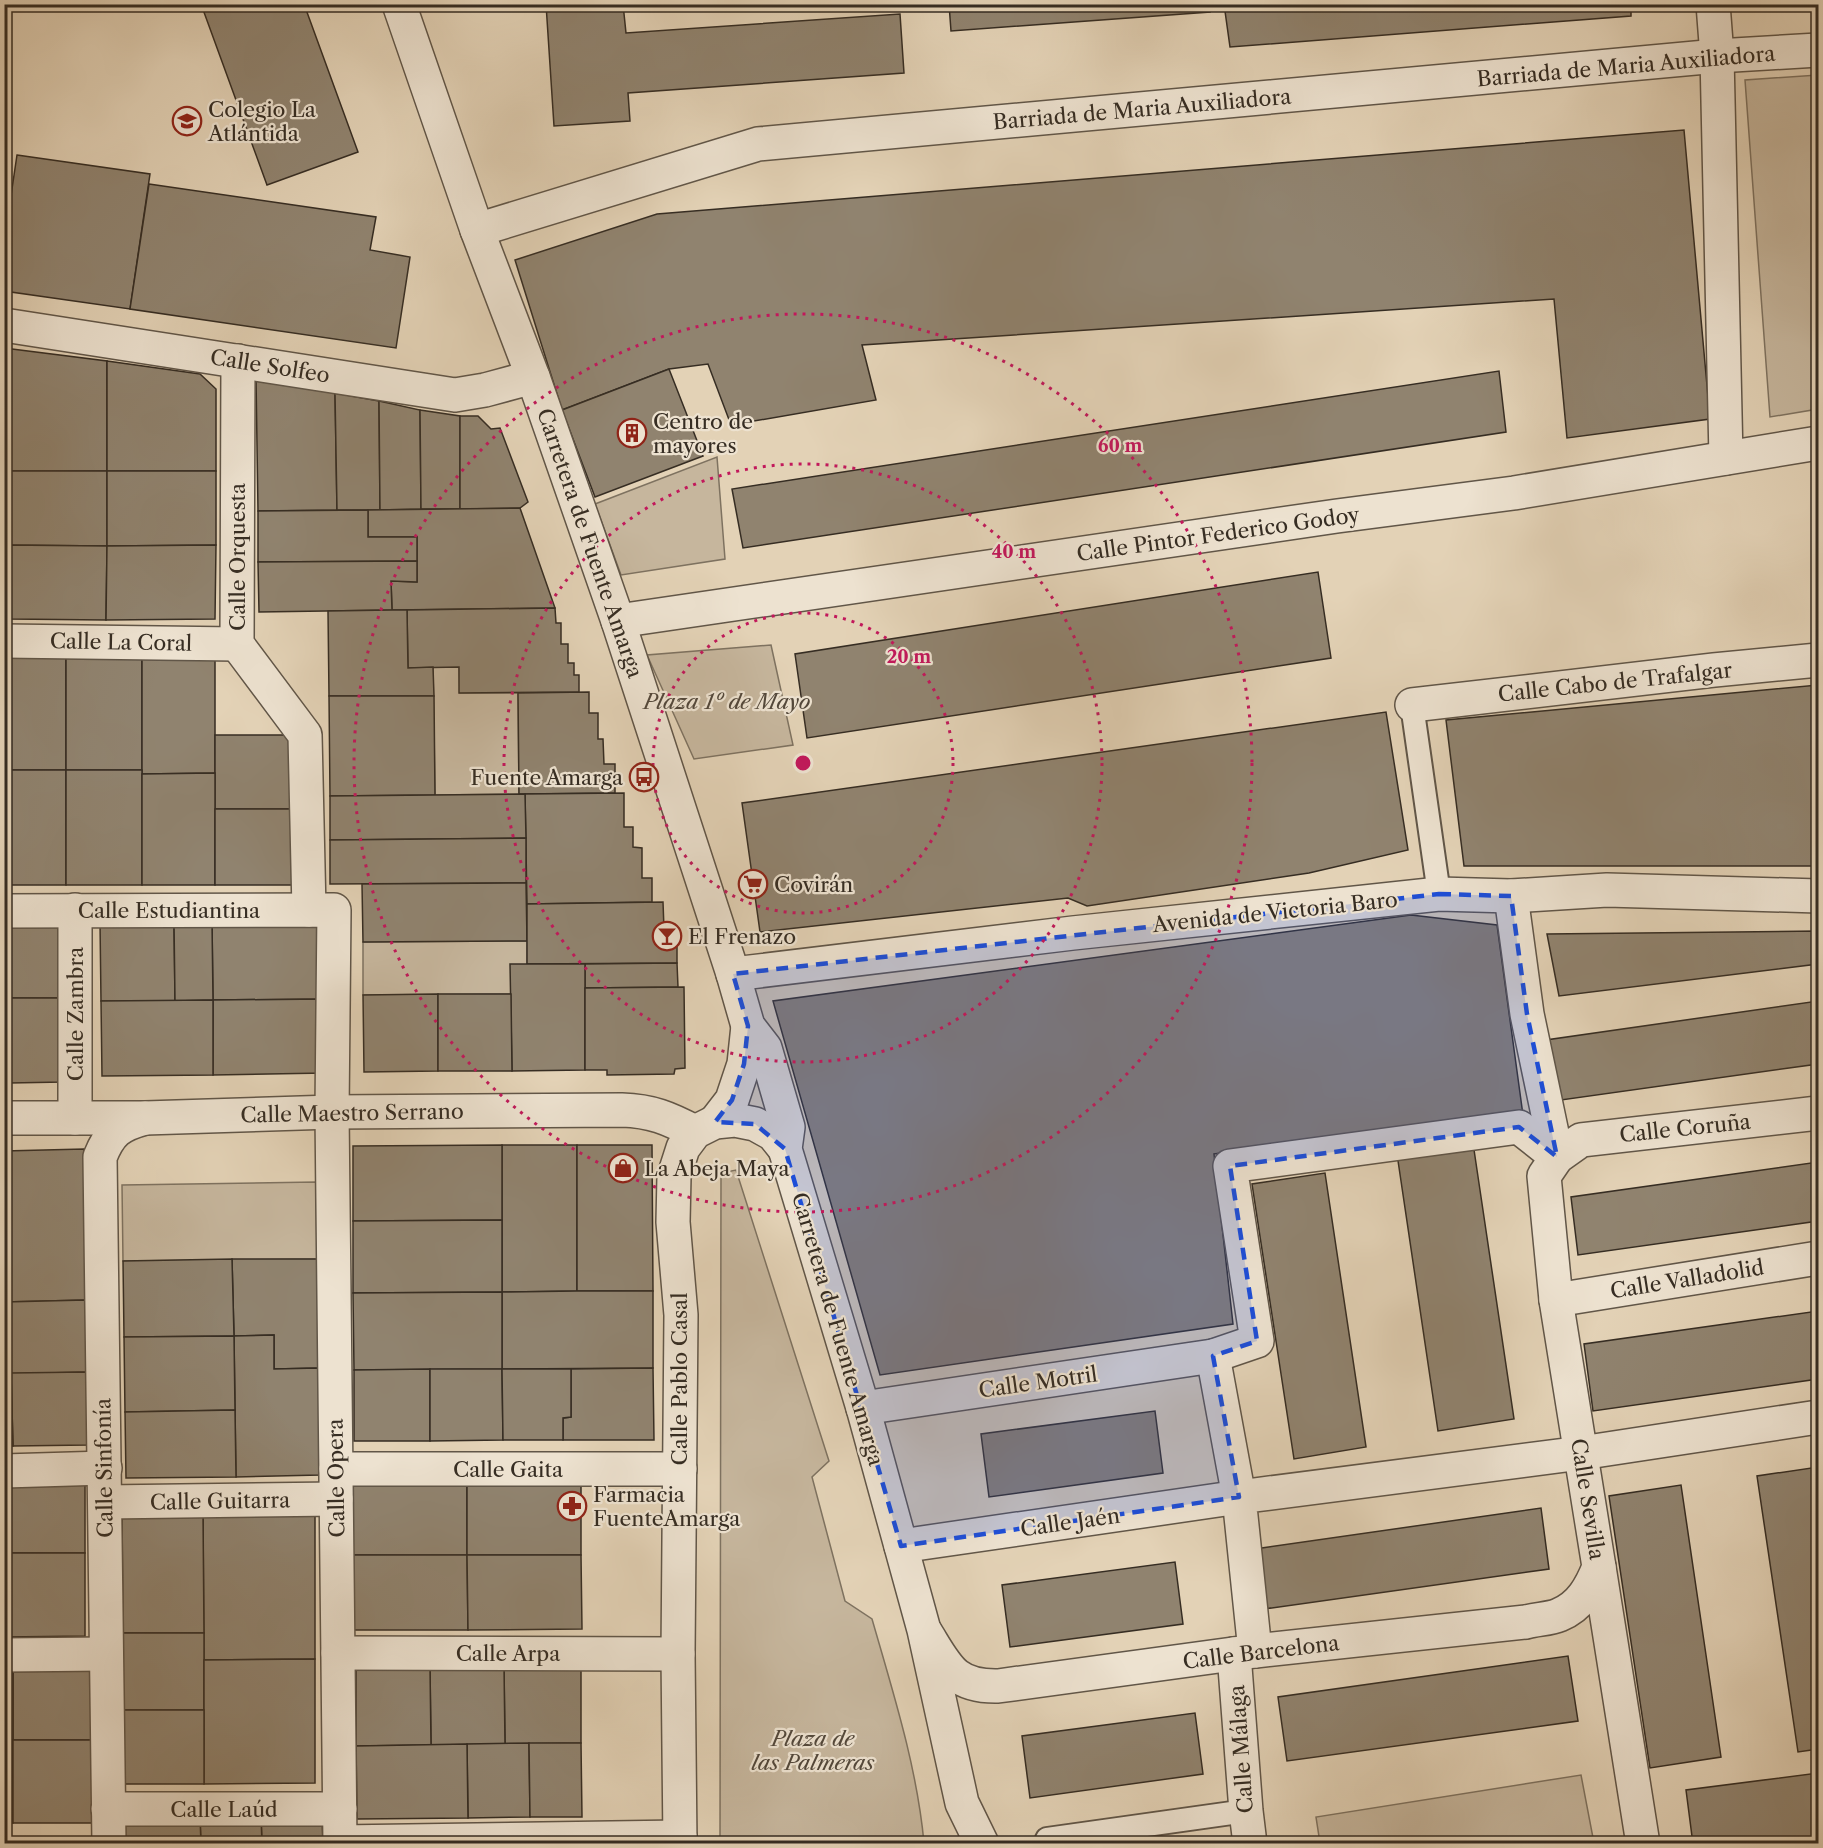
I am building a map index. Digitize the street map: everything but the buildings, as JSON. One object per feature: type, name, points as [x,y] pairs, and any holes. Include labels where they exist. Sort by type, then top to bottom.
[{"type":"street","name":"Carretera de Fuente Amarga","points":[[399,4],[477,230],[533,377],[618,621],[748,1026],[765,1048],[788,1127],[785,1149],[863,1408],[924,1630],[962,1803],[982,1844]]},
{"type":"street","points":[[1713,4],[1717,57],[1726,458]]},
{"type":"street","name":"Barriada de Maria Auxiliadora","points":[[477,230],[758,144],[1717,57],[1818,50]]},
{"type":"street","name":"Calle Solfeo","points":[[4,325],[455,395],[485,390],[533,377]]},
{"type":"street","name":"Calle Orquesta","points":[[238,361],[237,644],[305,735],[322,910],[332,1112]]},
{"type":"street","name":"Calle Pintor Federico Godoy","points":[[618,621],[1337,516],[1514,493],[1818,443]]},
{"type":"street","name":"Calle La Coral","points":[[4,641],[237,644]]},
{"type":"street","name":"Calle Cabo de Trafalgar","points":[[1413,705],[1818,660]]},
{"type":"street","name":"Avenida de Victoria Baro","points":[[733,974],[1073,933],[1439,894],[1511,897],[1608,890],[1818,896]]},
{"type":"street","points":[[1511,897],[1527,1014],[1557,1157]]},
{"type":"street","name":"Calle Zambra","points":[[75,910],[75,1118]]},
{"type":"street","name":"Calle Estudiantina","points":[[4,911],[322,910]]},
{"type":"street","name":"Calle Pablo Casal","points":[[680,1840],[678,1654],[681,1315],[673,1221],[674,1176],[683,1148],[732,1100],[744,1064],[748,1026]]},
{"type":"street","name":"Calle Maestro Serrano","points":[[4,1118],[145,1118],[332,1112],[622,1110],[645,1111],[705,1127]]},
{"type":"street","name":"Calle Opera","points":[[332,1112],[340,1843]]},
{"type":"street","name":"Calle Coruña","points":[[1557,1157],[1581,1140],[1818,1113]]},
{"type":"street","name":"Calle Sinfonía","points":[[109,1844],[100,1157],[106,1142],[116,1130],[129,1122],[145,1118]]},
{"type":"street","points":[[705,1127],[735,1120],[755,1124],[773,1134],[785,1149]]},
{"type":"street","name":"Calle Motril","points":[[863,1408],[1214,1356],[1257,1341],[1230,1166],[1520,1127],[1557,1157]]},
{"type":"street","name":"Calle Sevilla","points":[[1557,1157],[1544,1176],[1556,1300],[1643,1844]]},
{"type":"street","name":"Calle Valladolid","points":[[1556,1300],[1818,1258]]},
{"type":"street","name":"Calle Málaga","points":[[1214,1356],[1239,1497],[1244,1653],[1245,1811],[1250,1844]]},
{"type":"street","name":"Calle Jaén","points":[[901,1546],[1239,1497],[1581,1453],[1818,1417]]},
{"type":"street","points":[[4,1471],[105,1468]]},
{"type":"street","name":"Calle Gaita","points":[[336,1484],[680,1469]]},
{"type":"street","name":"Calle Guitarra","points":[[105,1502],[336,1484]]},
{"type":"street","name":"Calle Barcelona","points":[[924,1630],[948,1670],[963,1680],[980,1686],[998,1686],[1244,1653],[1526,1622],[1560,1615],[1580,1600],[1589,1590],[1599,1567]]},
{"type":"street","name":"Calle Arpa","points":[[338,1653],[678,1654]]},
{"type":"street","points":[[4,1655],[106,1654]]},
{"type":"street","points":[[960,1844],[962,1803]]},
{"type":"street","name":"Calle Laúd","points":[[108,1809],[340,1809]]},
{"type":"street","points":[[340,1843],[680,1840]]},
{"type":"lane","points":[[1413,705],[1439,894]]},
{"type":"lane","points":[[1047,1839],[1245,1811]]},
{"type":"highlighted area","points":[[1439,894],[1511,896],[1527,1014],[1557,1157],[1519,1127],[1230,1166],[1257,1341],[1213,1356],[1239,1497],[901,1546],[785,1149],[755,1124],[715,1122],[732,1100],[744,1064],[748,1026],[733,974]]},
{"type":"green space","points":[[1818,75],[1818,409],[1770,417],[1745,80]]},
{"type":"green space","points":[[717,457],[725,559],[621,575],[595,504]]},
{"type":"green space","name":"Plaza 1º de Mayo","points":[[771,645],[793,745],[694,759],[647,655]]},
{"type":"green space","points":[[433,667],[459,667],[460,693],[518,693],[519,794],[435,795]]},
{"type":"green space","points":[[527,941],[527,964],[511,994],[363,995],[363,942]]},
{"type":"green space","name":"Plaza de las Palmeras","points":[[736,1170],[829,1461],[812,1477],[845,1601],[872,1619],[910,1758],[924,1843],[720,1843],[721,1173]]},
{"type":"green space","points":[[316,1182],[317,1259],[123,1261],[122,1185]]},
{"type":"green space","points":[[1581,1775],[1594,1843],[1320,1843],[1316,1817]]},
{"type":"place","name":"Colegio La Atlántida","points":[[187,121]]},
{"type":"place","name":"Centro de mayores","points":[[632,433]]},
{"type":"place","name":"Fuente Amarga","points":[[644,777]]},
{"type":"place","name":"Covirán","points":[[753,884]]},
{"type":"place","name":"El Frenazo","points":[[667,936]]},
{"type":"place","name":"La Abeja Maya","points":[[623,1168]]},
{"type":"place","name":"Farmacia FuenteAmarga","points":[[572,1506]]}]
